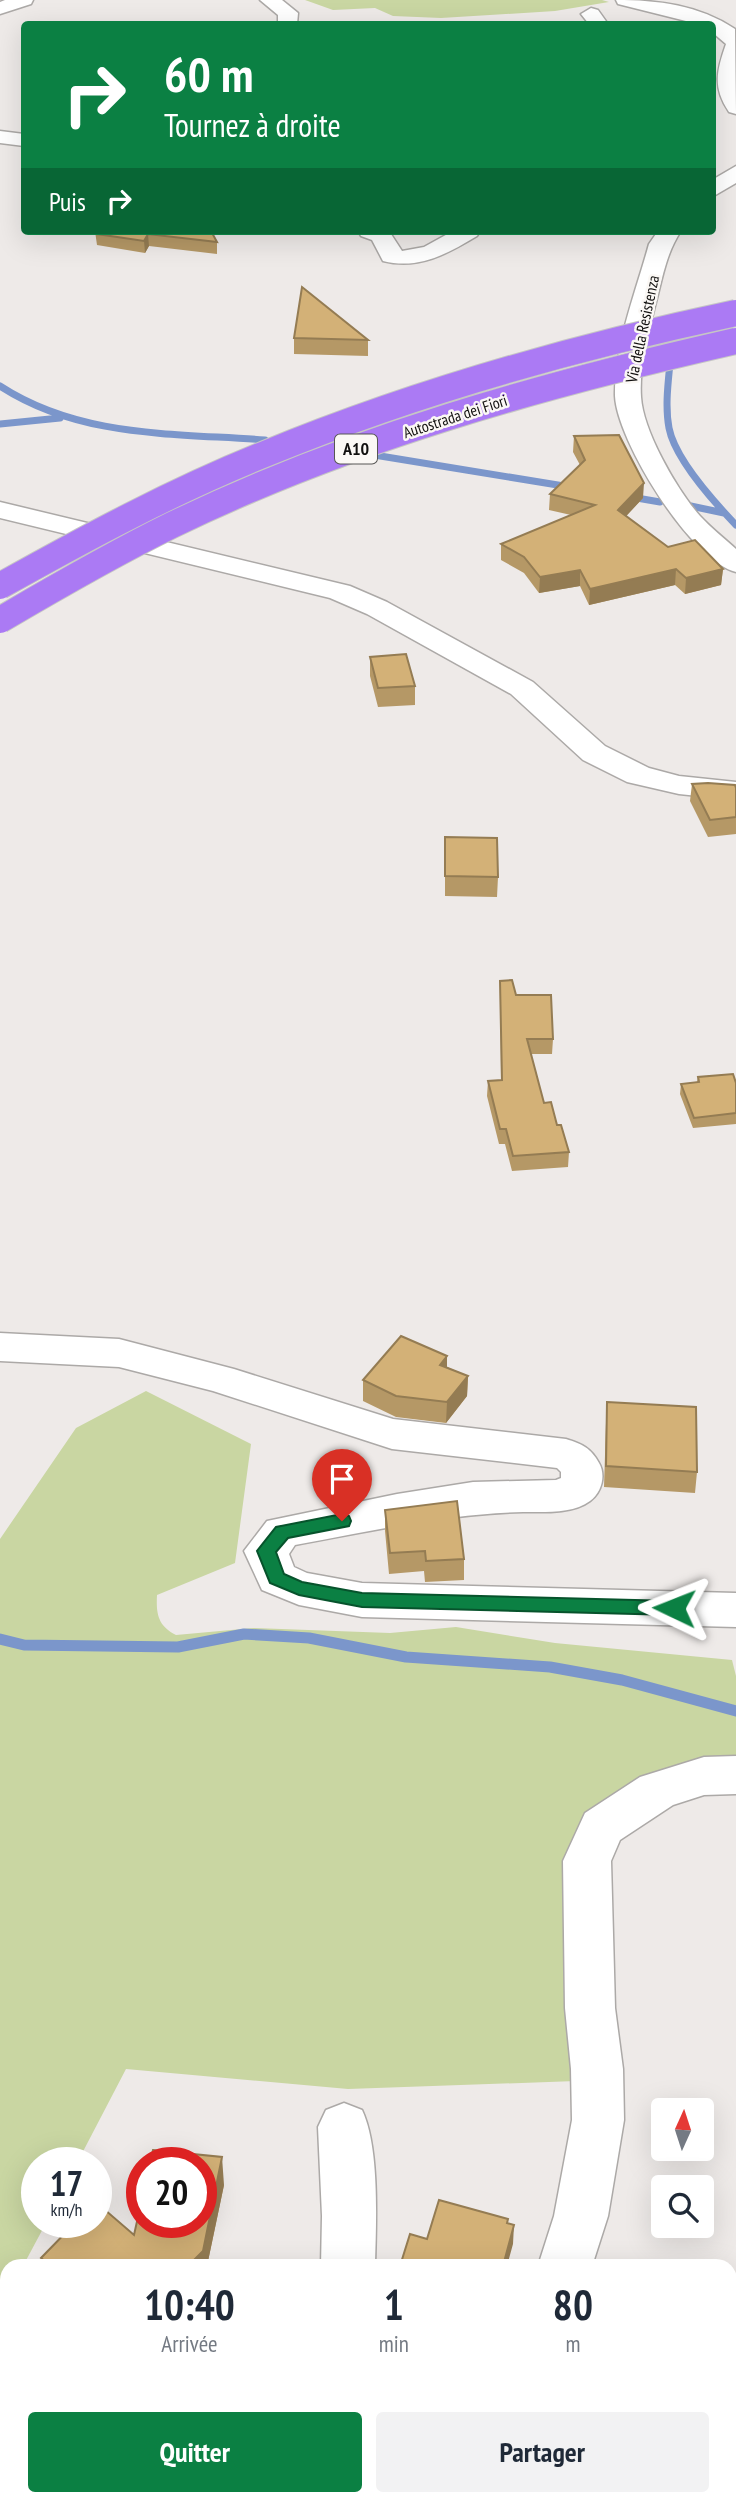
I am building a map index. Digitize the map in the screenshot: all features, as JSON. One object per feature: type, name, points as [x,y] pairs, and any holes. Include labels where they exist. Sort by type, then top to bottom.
[{"type":"highway","name":"Autostrada dei Fiori","points":[[0,586],[139,510],[251,460],[343,424],[471,380],[574,350],[736,313]]},
{"type":"highway","name":"Autostrada dei Fiori","points":[[0,620],[109,558],[298,470],[503,399],[656,358],[736,341]]},
{"type":"street","points":[[0,8],[23,0]]},
{"type":"street","points":[[269,0],[288,13],[288,21]]},
{"type":"street","points":[[625,0],[669,17],[699,21]]},
{"type":"street","points":[[716,24],[730,33],[736,43],[725,77],[726,94],[736,108]]},
{"type":"street","points":[[0,136],[21,140]]},
{"type":"street","points":[[716,187],[736,173]]},
{"type":"street","points":[[379,235],[391,256],[406,260],[437,250],[462,235]]},
{"type":"street","name":"Via della Resistenza","points":[[667,235],[660,244],[634,352],[628,398],[633,419],[661,477],[689,520],[736,564]]},
{"type":"street","points":[[0,510],[340,592],[377,608],[522,688],[594,753],[638,775],[679,785],[736,791]]},
{"type":"street","points":[[0,1348],[119,1353],[220,1379],[392,1434],[566,1454],[574,1458],[583,1471],[580,1485],[565,1494],[473,1499],[282,1532],[266,1551],[277,1578],[299,1588],[362,1600],[736,1610]]},
{"type":"street","points":[[567,2259],[580,2216],[597,2120],[597,2069],[590,2008],[587,1861],[602,1826],[657,1791],[704,1776],[736,1775]]},
{"type":"street","points":[[344,2127],[349,2216],[348,2259]]},
{"type":"green space","points":[[305,0],[609,2],[555,11],[441,18],[393,16],[375,8],[333,10]]},
{"type":"green space","points":[[146,1391],[251,1444],[235,1563],[157,1595],[159,1619],[165,1628],[176,1635],[253,1628],[390,1633],[456,1627],[555,1643],[732,1660],[736,1676],[736,1771],[631,1805],[574,1922],[564,1969],[576,2081],[348,2089],[126,2069],[85,2147],[21,2147],[21,2238],[38,2238],[27,2259],[0,2259],[0,1539],[76,1428]]},
{"type":"building","points":[[104,235],[147,235],[144,241]]},
{"type":"building","points":[[157,235],[213,235],[217,242]]},
{"type":"building","points":[[302,287],[368,340],[294,338]]},
{"type":"building","points":[[619,435],[644,483],[618,510],[668,547],[695,540],[723,569],[686,578],[676,569],[590,589],[580,570],[540,577],[524,557],[501,544],[595,505],[550,494],[585,460],[574,436]]},
{"type":"building","points":[[406,654],[415,686],[378,688],[370,657]]},
{"type":"building","points":[[692,784],[735,785],[736,817],[710,820]]},
{"type":"building","points":[[445,837],[497,838],[498,877],[445,876]]},
{"type":"building","points":[[512,980],[516,995],[551,995],[553,1039],[527,1039],[544,1103],[551,1102],[557,1125],[561,1125],[569,1152],[513,1156],[506,1129],[500,1129],[488,1081],[502,1080],[500,981]]},
{"type":"building","points":[[733,1074],[736,1083],[736,1113],[694,1118],[681,1084],[699,1082],[698,1077]]},
{"type":"building","points":[[401,1336],[447,1356],[440,1365],[468,1376],[447,1402],[396,1396],[363,1380]]},
{"type":"building","points":[[607,1402],[696,1407],[697,1472],[606,1466]]},
{"type":"building","points":[[457,1501],[464,1559],[426,1561],[425,1551],[390,1553],[385,1510]]},
{"type":"building","points":[[217,2156],[222,2157],[217,2182]]},
{"type":"building","points":[[439,2200],[508,2219],[507,2223],[514,2225],[505,2259],[402,2259],[410,2234],[427,2239]]},
{"type":"building","points":[[112,2216],[126,2228],[126,2238],[206,2238],[203,2251],[195,2259],[41,2258],[60,2238],[112,2238]]},
{"type":"waterway","points":[[670,363],[667,412],[673,440],[696,480],[736,525]]},
{"type":"waterway","points":[[0,386],[31,403],[95,424],[162,434],[265,440]]},
{"type":"waterway","points":[[0,424],[60,418]]},
{"type":"waterway","points":[[362,453],[570,487]]},
{"type":"waterway","points":[[631,497],[660,502]]},
{"type":"waterway","points":[[686,505],[724,513]]},
{"type":"waterway","points":[[0,1639],[24,1645],[178,1647],[244,1634],[309,1638],[406,1657],[550,1667],[622,1680],[736,1711]]},
{"type":"route","points":[[342,1521],[282,1532],[266,1551],[277,1578],[299,1588],[362,1600],[674,1608]]}]
